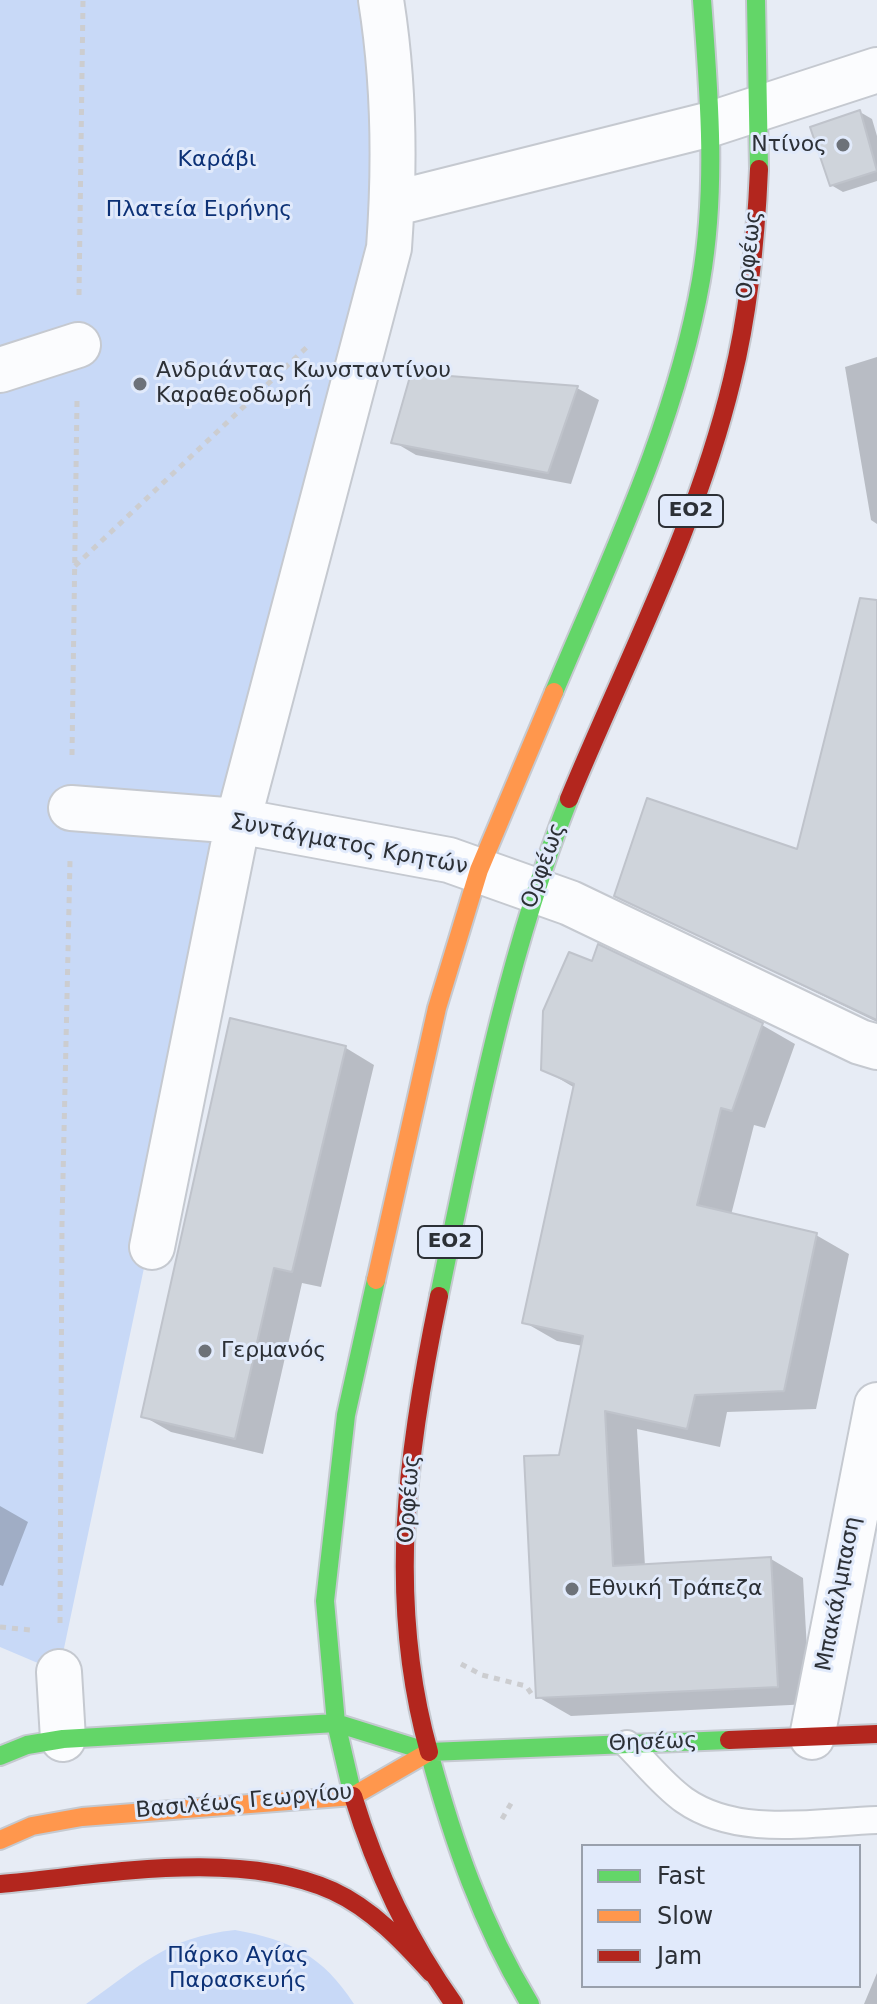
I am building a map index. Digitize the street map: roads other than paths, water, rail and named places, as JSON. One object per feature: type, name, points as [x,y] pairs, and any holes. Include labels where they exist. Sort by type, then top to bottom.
[{"type":"main road","name":"ΕΟ2","points":[[353,1796],[336,1723],[325,1601],[346,1415],[437,1008],[479,870],[624,527],[680,369],[701,279],[710,190],[711,124],[702,0]]},
{"type":"main road","name":"Ορφέως","points":[[530,2004],[504,1965],[468,1884],[429,1752],[407,1654],[404,1600],[413,1451],[436,1306],[495,1027],[535,890],[568,802],[677,550],[706,472],[733,376],[750,275],[758,177],[756,0]]},
{"type":"main road","points":[[0,1756],[27,1745],[63,1739],[336,1723],[429,1752]]},
{"type":"main road","name":"Θησέως","points":[[429,1752],[877,1734]]},
{"type":"main road","name":"Βασιλέως Γεωργίου","points":[[0,1840],[32,1826],[82,1817],[353,1796],[429,1752]]},
{"type":"main road","points":[[353,1796],[386,1894],[431,1973]]},
{"type":"main road","points":[[0,1884],[186,1870],[264,1870],[331,1889],[366,1910],[396,1935],[454,2004]]},
{"type":"street","points":[[152,1247],[238,821],[377,305],[389,248],[392,204],[389,50],[381,0]]},
{"type":"street","points":[[392,204],[711,124],[877,70]]},
{"type":"street","points":[[0,370],[78,345]]},
{"type":"street","name":"Συντάγματος Κρητών","points":[[71,808],[238,821],[449,860],[535,890],[860,1042],[877,1047]]},
{"type":"street","name":"Μπακάλμπαση","points":[[812,1737],[877,1405]]},
{"type":"street","points":[[59,1672],[63,1739]]},
{"type":"lane","points":[[627,1744],[681,1799],[720,1818],[763,1824],[877,1820]]},
{"type":"place","name":"Ντίνος","points":[[843,145]]},
{"type":"place","name":"Ανδριάντας Κωνσταντίνου Καραθεοδωρή","points":[[140,384]]},
{"type":"place","name":"Γερμανός","points":[[205,1351]]},
{"type":"place","name":"Εθνική Τράπεζα","points":[[572,1589]]},
{"type":"park label","name":"Καράβι","points":[[217,160]]},
{"type":"park label","name":"Πλατεία Ειρήνης","points":[[199,210]]},
{"type":"park label","name":"Πάρκο Αγίας Παρασκευής","points":[[238,1968]]}]
